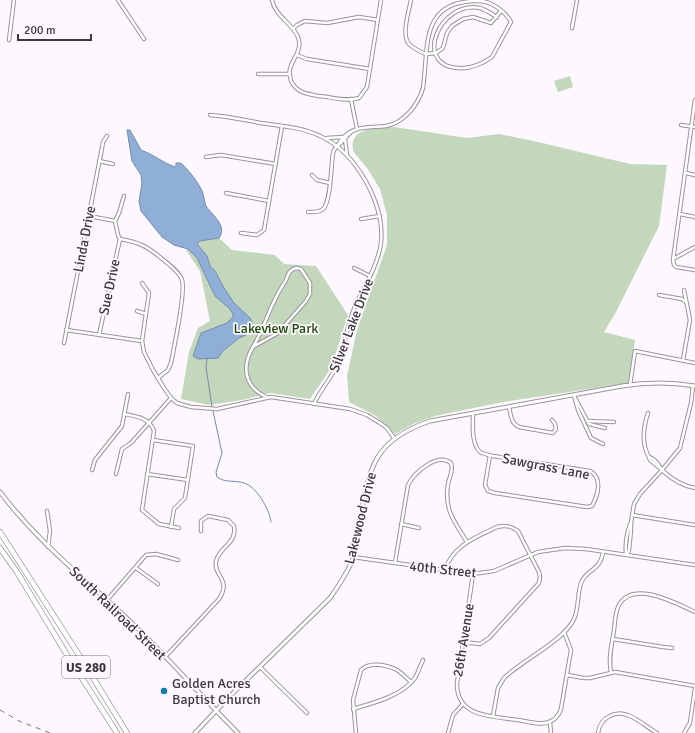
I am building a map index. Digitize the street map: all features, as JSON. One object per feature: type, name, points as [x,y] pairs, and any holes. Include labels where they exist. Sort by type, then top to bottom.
[{"type":"highway","name":"US 280","points":[[0,532],[80,655],[127,732]]},
{"type":"highway","name":"US 280","points":[[0,548],[17,572],[60,644],[117,732]]},
{"type":"street","points":[[9,40],[14,0]]},
{"type":"street","points":[[118,0],[144,40]]},
{"type":"street","points":[[272,0],[276,11],[296,32],[299,41],[297,55],[289,74],[297,89],[306,94],[351,99],[359,98],[367,87],[381,0]]},
{"type":"street","points":[[411,0],[405,32],[406,37],[411,46],[426,54],[436,53],[443,48],[447,33],[452,26],[463,19],[473,17],[491,23],[502,11]]},
{"type":"street","points":[[308,212],[322,210],[327,203],[334,152],[345,137],[351,131],[357,129],[389,125],[399,120],[408,114],[420,96],[424,78],[428,32],[436,17],[449,6],[466,0],[482,1],[491,4],[502,11],[507,15],[510,22],[492,57],[470,68],[450,68],[436,58],[436,34],[443,21],[453,13],[466,8],[480,8],[497,17]]},
{"type":"street","points":[[572,28],[577,0]]},
{"type":"street","points":[[293,29],[304,21],[327,23],[359,17],[378,20]]},
{"type":"street","points":[[297,55],[307,59],[370,69]]},
{"type":"street","points":[[258,74],[289,74]]},
{"type":"street","points":[[351,99],[357,129]]},
{"type":"street","points":[[695,100],[673,260],[676,267],[695,270]]},
{"type":"street","name":"Silver Lake Drive","points":[[210,115],[304,130],[325,138],[338,146],[347,156],[367,183],[375,198],[380,216],[381,234],[379,251],[370,276],[352,314],[338,363],[314,404]]},
{"type":"street","points":[[681,125],[695,127]]},
{"type":"street","points":[[241,233],[257,235],[262,233],[266,225],[282,126]]},
{"type":"street","name":"Linda Drive","points":[[64,343],[99,161],[103,142],[107,136]]},
{"type":"street","points":[[345,137],[347,156]]},
{"type":"street","name":"Silver Lake Drive","points":[[325,138],[345,137]]},
{"type":"street","points":[[206,157],[221,155],[276,164]]},
{"type":"street","points":[[99,161],[114,164]]},
{"type":"street","points":[[686,173],[695,174]]},
{"type":"street","points":[[312,175],[317,180],[330,183]]},
{"type":"street","points":[[226,193],[269,201]]},
{"type":"street","points":[[124,196],[115,221],[120,239],[136,242],[148,248],[175,270],[182,279],[184,287],[171,363],[168,370],[158,378]]},
{"type":"street","points":[[680,214],[695,217]]},
{"type":"street","points":[[89,216],[115,221]]},
{"type":"street","points":[[362,219],[380,216]]},
{"type":"street","name":"Sue Drive","points":[[99,335],[120,239]]},
{"type":"street","points":[[673,260],[695,247]]},
{"type":"street","points":[[253,347],[278,333],[306,301],[310,294],[310,282],[301,268],[296,268],[289,272],[286,280],[275,296],[263,328],[253,347],[249,355],[246,363],[248,380],[260,394],[267,398]]},
{"type":"street","points":[[354,268],[370,276]]},
{"type":"street","points":[[142,283],[149,293],[142,341],[144,352],[158,378],[171,398],[177,403],[191,407],[217,408],[267,398],[276,398],[358,411],[387,428],[394,438]]},
{"type":"street","points":[[683,360],[690,320],[684,290]]},
{"type":"street","points":[[659,295],[682,299],[686,302]]},
{"type":"street","points":[[137,311],[146,314]]},
{"type":"street","points":[[66,330],[142,341]]},
{"type":"street","points":[[630,385],[635,351],[695,363]]},
{"type":"street","name":"Lakewood Drive","points":[[195,733],[215,711],[330,598],[342,581],[353,557],[365,489],[371,470],[381,452],[394,438],[415,426],[430,421],[630,385],[664,383],[694,386]]},
{"type":"street","points":[[627,555],[629,550],[632,515],[637,498],[680,448],[694,386]]},
{"type":"street","points":[[92,470],[96,460],[122,426],[128,394]]},
{"type":"street","points":[[574,395],[586,421],[589,424],[605,428]]},
{"type":"street","points":[[574,395],[576,406],[590,438],[603,444]]},
{"type":"street","points":[[116,474],[122,449],[131,443],[171,398]]},
{"type":"street","points":[[509,407],[511,420],[519,427],[553,433],[556,429],[552,420]]},
{"type":"street","points":[[124,414],[144,419],[153,428],[153,440],[142,510],[157,523],[179,528]]},
{"type":"street","name":"Sawgrass Lane","points":[[473,414],[473,428],[476,445],[481,452],[490,455],[590,472],[594,474],[598,480],[595,501],[592,506],[587,507],[488,491],[486,485],[490,455]]},
{"type":"street","points":[[648,414],[643,434],[643,443],[649,456],[662,467],[662,470],[682,485],[695,488]]},
{"type":"street","points":[[586,421],[614,422]]},
{"type":"street","points":[[153,440],[193,446],[185,498],[174,509],[172,527]]},
{"type":"street","points":[[395,563],[406,494],[412,478],[418,471],[432,463],[446,461],[451,463],[452,469],[448,488],[448,506],[454,522],[467,542]]},
{"type":"street","points":[[147,474],[188,480]]},
{"type":"street","name":"South Railroad Street","points":[[0,492],[26,524],[48,547],[107,600],[165,657],[215,711],[238,733]]},
{"type":"street","points":[[47,511],[50,531],[48,547]]},
{"type":"street","points":[[632,515],[695,525]]},
{"type":"street","points":[[165,657],[219,599],[224,589],[224,583],[217,568],[216,562],[223,549],[233,538],[234,526],[228,520],[208,516],[201,521],[201,531]]},
{"type":"street","points":[[401,524],[419,528]]},
{"type":"street","points":[[444,571],[452,555],[467,542],[497,527],[508,526],[518,531],[539,572],[539,583],[485,642],[474,644],[463,642]]},
{"type":"street","name":"40th Street","points":[[353,557],[473,574],[494,571],[546,550],[566,548],[695,565]]},
{"type":"street","points":[[493,716],[498,688],[504,678],[569,628],[576,614],[581,583],[587,574],[598,567],[603,552]]},
{"type":"street","points":[[107,600],[146,555],[150,554],[164,556],[178,560]]},
{"type":"street","points":[[136,568],[158,584]]},
{"type":"street","name":"26th Avenue","points":[[463,704],[456,689],[473,574]]},
{"type":"street","points":[[611,672],[609,662],[617,610],[619,605],[630,596],[638,594],[652,594],[695,612]]},
{"type":"street","points":[[448,733],[451,719],[463,704],[476,713],[540,723],[550,722],[559,714],[571,650],[564,632]]},
{"type":"street","points":[[613,639],[663,648],[672,648]]},
{"type":"street","points":[[353,709],[398,692],[411,682],[417,674],[422,660]]},
{"type":"street","points":[[356,733],[353,700],[361,670],[366,666],[374,664],[396,670],[411,682]]},
{"type":"street","points":[[260,667],[307,713]]},
{"type":"street","points":[[567,675],[590,678],[611,672],[695,687],[690,723],[684,733]]},
{"type":"street","points":[[598,733],[602,722],[608,716],[616,713],[630,716],[657,733]]},
{"type":"street","points":[[550,722],[551,733]]},
{"type":"green space","points":[[570,76],[573,87],[558,92],[554,81]]},
{"type":"green space","points":[[394,127],[467,138],[499,134],[630,164],[667,165],[659,226],[616,312],[604,332],[635,340],[629,383],[503,402],[435,416],[413,424],[395,434],[376,416],[349,402],[347,376],[357,330],[387,245],[387,215],[380,189],[367,168],[353,151],[353,142],[355,136],[359,133],[370,129]]},
{"type":"green space","name":"Lakeview Park","points":[[219,238],[232,250],[275,255],[284,264],[316,266],[348,315],[331,368],[310,399],[270,393],[242,400],[209,405],[181,399],[189,352],[198,328],[210,321],[200,271],[186,250],[200,241]]},
{"type":"water","points":[[127,130],[130,130],[141,150],[175,167],[176,163],[181,163],[190,172],[203,193],[206,206],[218,221],[222,229],[219,238],[200,241],[197,244],[207,256],[210,266],[215,271],[234,303],[250,318],[252,327],[246,335],[239,338],[223,351],[218,358],[198,359],[193,356],[201,333],[227,323],[233,317],[233,314],[229,308],[215,296],[197,258],[188,249],[174,245],[162,237],[141,211],[139,201],[142,184],[141,175],[132,161]]},
{"type":"waterway","points":[[207,359],[206,367],[212,407]]},
{"type":"waterway","points":[[213,411],[222,453],[216,472],[217,477],[226,481],[240,482],[249,485],[262,499],[268,511],[271,522]]},
{"type":"railway","points":[[0,710],[19,721],[50,733]]},
{"type":"place","name":"Golden Acres Baptist Church","points":[[164,691]]}]
